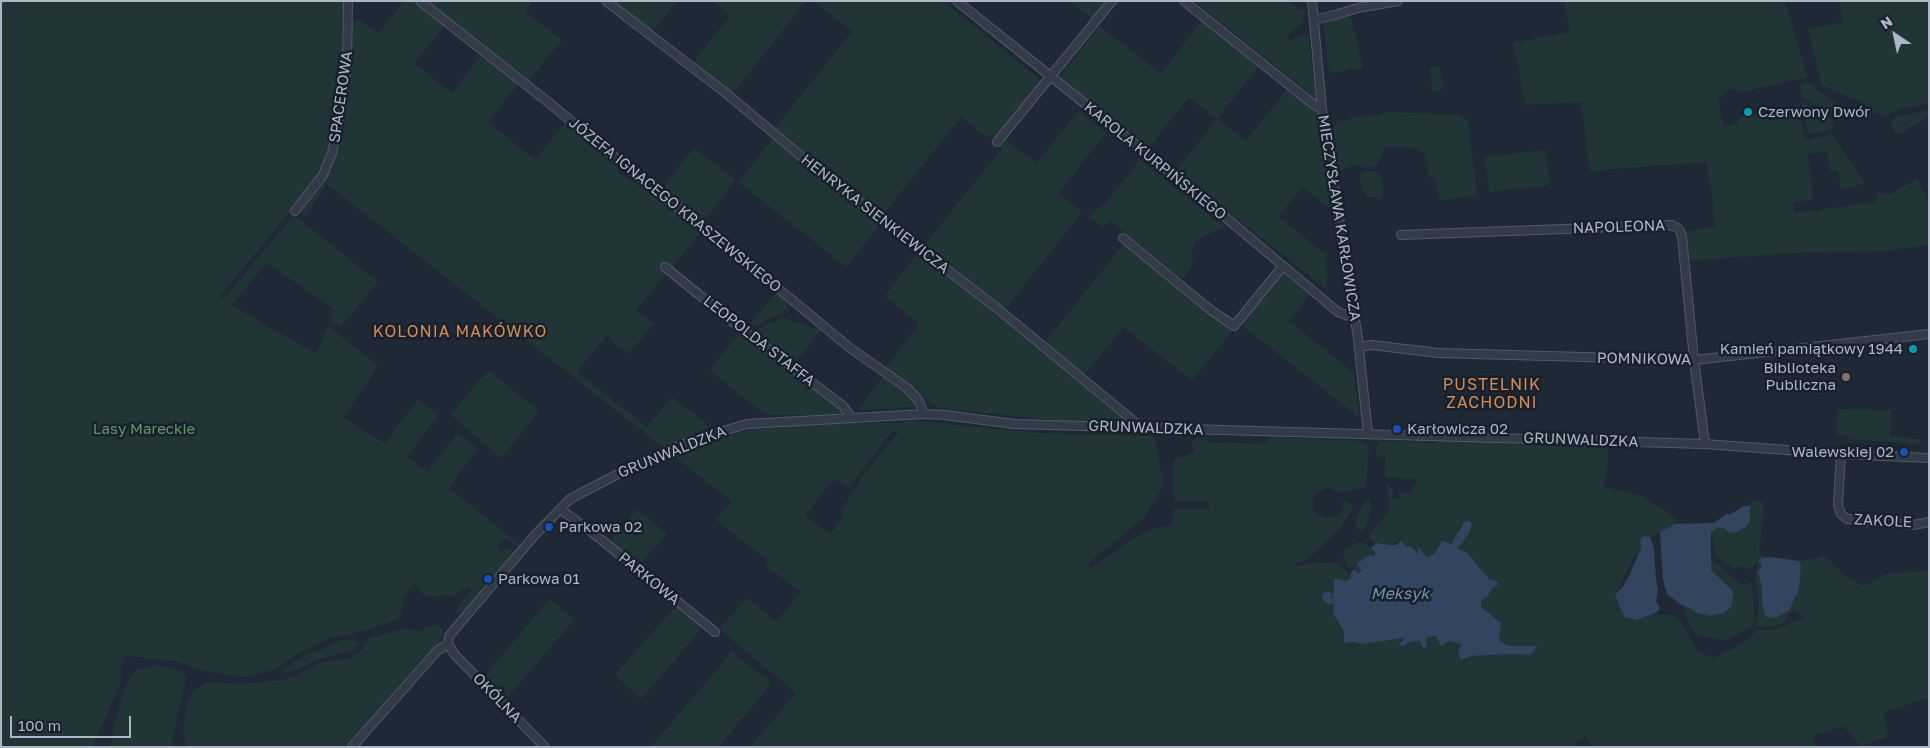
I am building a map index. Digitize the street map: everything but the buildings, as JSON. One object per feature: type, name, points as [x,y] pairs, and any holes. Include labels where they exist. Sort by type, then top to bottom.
[{"type":"street","name":"SPACEROWA","points":[[295,211],[323,175],[332,152],[347,71],[348,1]]},
{"type":"street","name":"JÓZEFA IGNACEGO KRASZEWSKIEGO","points":[[420,1],[548,102],[662,196],[704,227],[850,348],[907,388],[919,401],[924,414]]},
{"type":"street","name":"HENRYKA SIENKIEWICZA","points":[[606,1],[720,88],[821,173],[998,310],[1142,428]]},
{"type":"street","name":"KAROLA KURPIŃSKIEGO","points":[[957,1],[1338,312],[1354,318]]},
{"type":"street","points":[[997,142],[1112,1]]},
{"type":"street","points":[[1184,1],[1306,99],[1322,109]]},
{"type":"street","name":"MIECZYSŁAWA KARŁOWICZA","points":[[1312,1],[1322,109],[1359,347],[1368,434]]},
{"type":"street","points":[[1314,20],[1358,8],[1398,1]]},
{"type":"street","name":"NAPOLEONA","points":[[1401,235],[1672,225],[1679,229],[1682,236],[1694,360],[1705,444]]},
{"type":"street","points":[[1123,238],[1212,311],[1234,326],[1283,266]]},
{"type":"street","name":"LEOPOLDA STAFFA","points":[[665,267],[734,323],[843,406],[851,417]]},
{"type":"street","name":"POMNIKOWA","points":[[1359,347],[1372,345],[1438,353],[1694,360],[1929,334]]},
{"type":"street","name":"GRUNWALDZKA","points":[[352,747],[437,650],[449,646],[452,632],[560,508],[583,491],[671,449],[716,432],[756,423],[945,414],[1014,424],[1705,444],[1929,458]]},
{"type":"street","name":"ZAKOLE","points":[[1841,454],[1838,505],[1841,514],[1847,519],[1914,525],[1929,522]]},
{"type":"street","name":"PARKOWA","points":[[560,508],[593,532],[715,632]]},
{"type":"street","name":"OKÓLNA","points":[[449,646],[544,747]]},
{"type":"green space","name":"Lasy Mareckie","points":[[1,1],[346,1],[344,73],[332,143],[317,179],[220,296],[224,299],[294,215],[378,282],[340,328],[330,320],[334,309],[267,263],[231,305],[316,354],[328,326],[378,366],[343,418],[385,443],[418,399],[438,415],[407,457],[428,472],[458,432],[478,448],[449,488],[521,546],[516,546],[506,538],[497,547],[502,552],[511,548],[513,555],[480,589],[482,591],[465,610],[457,613],[455,611],[472,589],[470,587],[459,591],[455,596],[443,594],[438,597],[423,595],[414,584],[408,589],[403,600],[401,613],[396,620],[367,630],[334,637],[301,652],[273,670],[246,677],[203,671],[175,661],[125,656],[121,667],[122,678],[92,747],[1,747]]},
{"type":"green space","points":[[404,1],[415,1],[446,24],[414,63],[452,93],[483,53],[520,82],[488,122],[535,160],[566,122],[611,158],[620,174],[652,192],[702,231],[636,310],[653,324],[629,354],[611,340],[608,333],[577,372],[647,427],[672,397],[705,422],[708,431],[664,448],[327,184],[306,216],[298,209],[323,180],[350,62],[352,23],[359,19],[378,34]]},
{"type":"green space","points":[[424,1],[533,1],[525,12],[562,40],[527,82]]},
{"type":"green space","points":[[610,1],[677,1],[651,33]]},
{"type":"green space","points":[[712,1],[806,1],[732,94],[693,63],[730,15]]},
{"type":"green space","points":[[814,1],[943,1],[1043,82],[997,139],[991,134],[988,138],[961,117],[881,217],[773,131],[852,31]]},
{"type":"green space","points":[[1070,1],[1107,1],[1093,19]]},
{"type":"green space","points":[[1195,1],[1288,1],[1301,11],[1305,9],[1303,23],[1287,36],[1290,41],[1304,35],[1308,36],[1331,205],[1328,207],[1302,187],[1278,217],[1326,254],[1327,290],[1177,170],[1217,119],[1246,141],[1288,88],[1309,103],[1307,91]]},
{"type":"green space","points":[[1564,1],[1785,1],[1807,77],[1742,92],[1733,89],[1726,91],[1718,101],[1724,126],[1738,124],[1737,120],[1740,120],[1740,118],[1798,106],[1805,140],[1832,135],[1865,183],[1841,190],[1838,170],[1830,171],[1827,152],[1808,154],[1813,200],[1793,202],[1795,213],[1877,202],[1877,193],[1891,194],[1918,179],[1929,206],[1929,245],[1883,251],[1813,252],[1690,260],[1687,231],[1715,227],[1711,186],[1706,162],[1590,171],[1581,102],[1526,105],[1513,43],[1570,32]]},
{"type":"green space","points":[[1839,1],[1929,1],[1929,100],[1927,103],[1912,107],[1908,106],[1881,117],[1876,113],[1860,108],[1860,101],[1822,86],[1808,29],[1843,22]]},
{"type":"green space","points":[[1351,16],[1363,68],[1329,73],[1324,27],[1328,21]]},
{"type":"green space","points":[[1202,20],[1259,66],[1217,119],[1189,97],[1149,147],[1059,77],[1100,26],[1161,74]]},
{"type":"green space","points":[[1439,65],[1444,89],[1433,91],[1429,68]]},
{"type":"green space","points":[[1807,83],[1847,110],[1838,117],[1804,98],[1801,95],[1800,88],[1802,84]]},
{"type":"green space","points":[[1801,103],[1831,119],[1834,124],[1832,129],[1809,135]]},
{"type":"green space","points":[[1929,110],[1929,116],[1900,134],[1896,133],[1892,127],[1891,122],[1895,117]]},
{"type":"green space","points":[[1079,111],[1106,133],[1059,193],[1082,212],[1004,311],[922,248],[1002,149],[998,145],[1004,138],[1036,163]]},
{"type":"green space","points":[[1391,112],[1461,115],[1468,121],[1477,196],[1439,200],[1436,178],[1428,177],[1428,166],[1424,153],[1416,148],[1386,146],[1376,166],[1365,168],[1356,165],[1338,170],[1332,129],[1338,121]]},
{"type":"green space","points":[[773,138],[881,223],[846,267],[739,182]]},
{"type":"green space","points":[[694,148],[736,180],[702,223],[661,190]]},
{"type":"green space","points":[[1545,150],[1550,185],[1489,192],[1485,157]]},
{"type":"green space","points":[[1139,159],[1224,227],[1194,243],[1192,253],[1193,264],[1183,279],[1110,221],[1102,227],[1089,217],[1101,205],[1103,206],[1133,170]]},
{"type":"green space","points":[[1375,171],[1380,175],[1384,185],[1381,200],[1366,197],[1360,179],[1364,172]]},
{"type":"green space","points":[[1124,244],[1233,330],[1192,380],[1123,327],[1085,374],[1044,343]]},
{"type":"green space","points":[[919,251],[1083,384],[1105,405],[1121,414],[1123,418],[1121,422],[1102,423],[1043,419],[945,409],[938,407],[884,369],[920,324],[885,296]]},
{"type":"green space","points":[[1281,271],[1309,295],[1289,321],[1354,373],[1359,417],[1240,324]]},
{"type":"green space","points":[[777,292],[786,300],[787,306],[783,313],[746,329]]},
{"type":"green space","points":[[786,318],[821,330],[794,364],[761,340],[758,333],[759,329],[765,325]]},
{"type":"green space","points":[[741,331],[838,407],[842,412],[840,415],[765,415],[710,370]]},
{"type":"green space","points":[[488,370],[539,411],[501,458],[451,415]]},
{"type":"green space","points":[[883,377],[916,401],[914,407],[858,410]]},
{"type":"green space","points":[[1838,409],[1891,410],[1890,437],[1921,439],[1921,444],[1849,439],[1849,435],[1837,435]]},
{"type":"green space","points":[[906,420],[1040,433],[1154,436],[1164,485],[1143,519],[1086,565],[1091,568],[1139,535],[1151,529],[1172,525],[1174,509],[1209,509],[1209,502],[1174,502],[1173,460],[1195,452],[1191,441],[1207,434],[1207,442],[1267,444],[1268,437],[1362,441],[1369,445],[1367,478],[1364,488],[1338,492],[1328,488],[1318,492],[1313,500],[1313,508],[1323,518],[1329,519],[1339,515],[1343,508],[1343,500],[1354,505],[1341,527],[1316,552],[1307,559],[1294,564],[1297,566],[1336,562],[1350,575],[1350,579],[1353,582],[1347,590],[1342,593],[1337,578],[1334,578],[1332,598],[1330,598],[1332,594],[1329,592],[1325,593],[1321,598],[1328,604],[1334,604],[1333,613],[1344,633],[1344,643],[1354,642],[1362,644],[1406,638],[1400,645],[1419,641],[1423,650],[1427,648],[1426,638],[1432,636],[1437,637],[1440,645],[1444,645],[1448,641],[1462,644],[1458,651],[1462,660],[1472,656],[1528,655],[1533,653],[1537,647],[1509,646],[1499,640],[1501,623],[1481,607],[1481,601],[1488,596],[1493,587],[1498,585],[1498,582],[1489,579],[1467,553],[1457,548],[1461,544],[1455,539],[1451,544],[1441,540],[1434,555],[1426,557],[1418,548],[1418,555],[1412,547],[1406,546],[1401,541],[1390,545],[1376,543],[1369,538],[1370,533],[1388,512],[1390,505],[1386,483],[1393,489],[1393,498],[1402,499],[1399,498],[1399,494],[1411,494],[1413,484],[1416,484],[1415,479],[1389,478],[1385,476],[1385,457],[1378,457],[1376,453],[1380,441],[1415,442],[1415,440],[1424,440],[1428,444],[1434,444],[1439,441],[1608,447],[1603,489],[1608,488],[1642,496],[1677,519],[1675,524],[1650,537],[1644,536],[1640,539],[1641,548],[1615,594],[1624,617],[1636,620],[1651,614],[1674,615],[1684,627],[1699,653],[1714,658],[1739,646],[1758,630],[1775,630],[1804,618],[1794,608],[1784,623],[1769,627],[1756,627],[1759,604],[1755,575],[1757,562],[1749,570],[1743,566],[1733,568],[1716,556],[1711,532],[1717,528],[1724,528],[1730,532],[1737,532],[1746,527],[1750,520],[1750,502],[1764,502],[1759,554],[1770,557],[1758,561],[1762,565],[1758,572],[1762,587],[1762,604],[1766,617],[1776,618],[1789,611],[1799,589],[1800,561],[1825,556],[1847,578],[1865,586],[1882,575],[1929,570],[1929,697],[1884,713],[1887,737],[1861,746],[1843,726],[1813,736],[1816,747],[1594,747],[1585,736],[1578,740],[1576,747],[750,747],[796,693],[719,629],[747,598],[776,622],[801,592],[765,565],[768,561],[716,520],[732,501],[675,457],[677,453],[737,433],[753,430],[839,423],[903,423]],"holes":[[[892,431],[899,432],[864,475],[840,512],[844,515],[830,535],[805,515],[834,479],[848,488]]]},
{"type":"green space","points":[[1369,500],[1372,508],[1365,529],[1360,531],[1356,527],[1356,519],[1364,502]]},
{"type":"green space","points":[[637,509],[667,534],[639,565],[610,541]]},
{"type":"green space","points":[[1359,542],[1365,543],[1375,552],[1374,556],[1361,562],[1362,571],[1358,573],[1352,567],[1348,567],[1343,556],[1346,550]]},
{"type":"green space","points":[[1711,558],[1741,585],[1752,582],[1754,618],[1751,627],[1728,640],[1708,638],[1695,633],[1688,623],[1685,611],[1680,605],[1698,613],[1733,591],[1711,570]]},
{"type":"green space","points":[[550,599],[574,620],[506,699],[484,676]]},
{"type":"green space","points":[[675,607],[702,628],[641,699],[615,675]]},
{"type":"green space","points":[[438,625],[443,630],[440,643],[346,747],[189,747],[185,741],[183,728],[187,704],[192,692],[208,682],[241,684],[294,677],[320,663],[347,659],[360,652],[370,638],[402,629],[420,631],[427,626]]},
{"type":"green space","points":[[341,640],[353,640],[358,643],[354,649],[349,651],[316,660],[297,670],[280,673],[306,654],[319,651]]},
{"type":"green space","points":[[732,652],[772,683],[718,747],[651,747]]},
{"type":"green space","points":[[156,665],[182,671],[186,678],[171,747],[110,747],[121,699],[129,679],[136,671]]},
{"type":"water","points":[[1744,506],[1750,506],[1750,520],[1746,527],[1737,532],[1730,533],[1724,528],[1717,528],[1711,532],[1711,570],[1733,591],[1732,605],[1724,613],[1710,616],[1698,613],[1680,604],[1667,594],[1663,580],[1660,532],[1675,524],[1714,523],[1726,514],[1731,514]]},
{"type":"water","points":[[1644,536],[1650,537],[1654,548],[1658,589],[1656,601],[1660,608],[1657,612],[1636,620],[1624,617],[1615,594],[1623,587],[1630,574],[1641,548],[1640,539]]},
{"type":"water","name":"Meksyk","points":[[1455,539],[1461,544],[1457,548],[1467,553],[1489,579],[1498,582],[1498,585],[1493,587],[1488,596],[1481,601],[1481,607],[1501,623],[1499,640],[1509,646],[1537,646],[1533,653],[1529,655],[1472,656],[1461,660],[1458,651],[1462,644],[1448,641],[1444,645],[1440,645],[1437,637],[1433,636],[1426,638],[1427,647],[1423,648],[1419,641],[1412,641],[1402,646],[1399,645],[1405,638],[1362,644],[1354,642],[1344,643],[1344,632],[1333,613],[1334,604],[1328,604],[1321,598],[1325,592],[1330,592],[1332,594],[1330,598],[1332,598],[1334,578],[1346,581],[1350,579],[1354,569],[1358,573],[1362,571],[1357,564],[1369,555],[1374,556],[1375,552],[1371,548],[1376,543],[1396,545],[1401,541],[1406,546],[1412,547],[1418,554],[1418,547],[1426,557],[1434,554],[1441,540],[1451,544]]},
{"type":"water","points":[[1770,557],[1800,561],[1801,567],[1799,589],[1789,611],[1776,618],[1766,617],[1762,604],[1762,587],[1758,572],[1762,565],[1758,561]]},
{"type":"waterway","points":[[1458,541],[1467,525]]},
{"type":"place","name":"Czerwony Dwór","points":[[1748,112]]},
{"type":"place","name":"Kamień pamiątkowy 1944","points":[[1913,349]]},
{"type":"place","name":"Biblioteka Publiczna","points":[[1846,377]]},
{"type":"place","name":"Karłowicza 02","points":[[1397,429]]},
{"type":"place","name":"Walewskiej 02","points":[[1904,452]]},
{"type":"place","name":"Parkowa 02","points":[[549,527]]},
{"type":"place","name":"Parkowa 01","points":[[488,579]]},
{"type":"district","name":"KOLONIA MAKÓWKO","points":[[460,332]]},
{"type":"district","name":"PUSTELNIK ZACHODNI","points":[[1492,394]]}]
